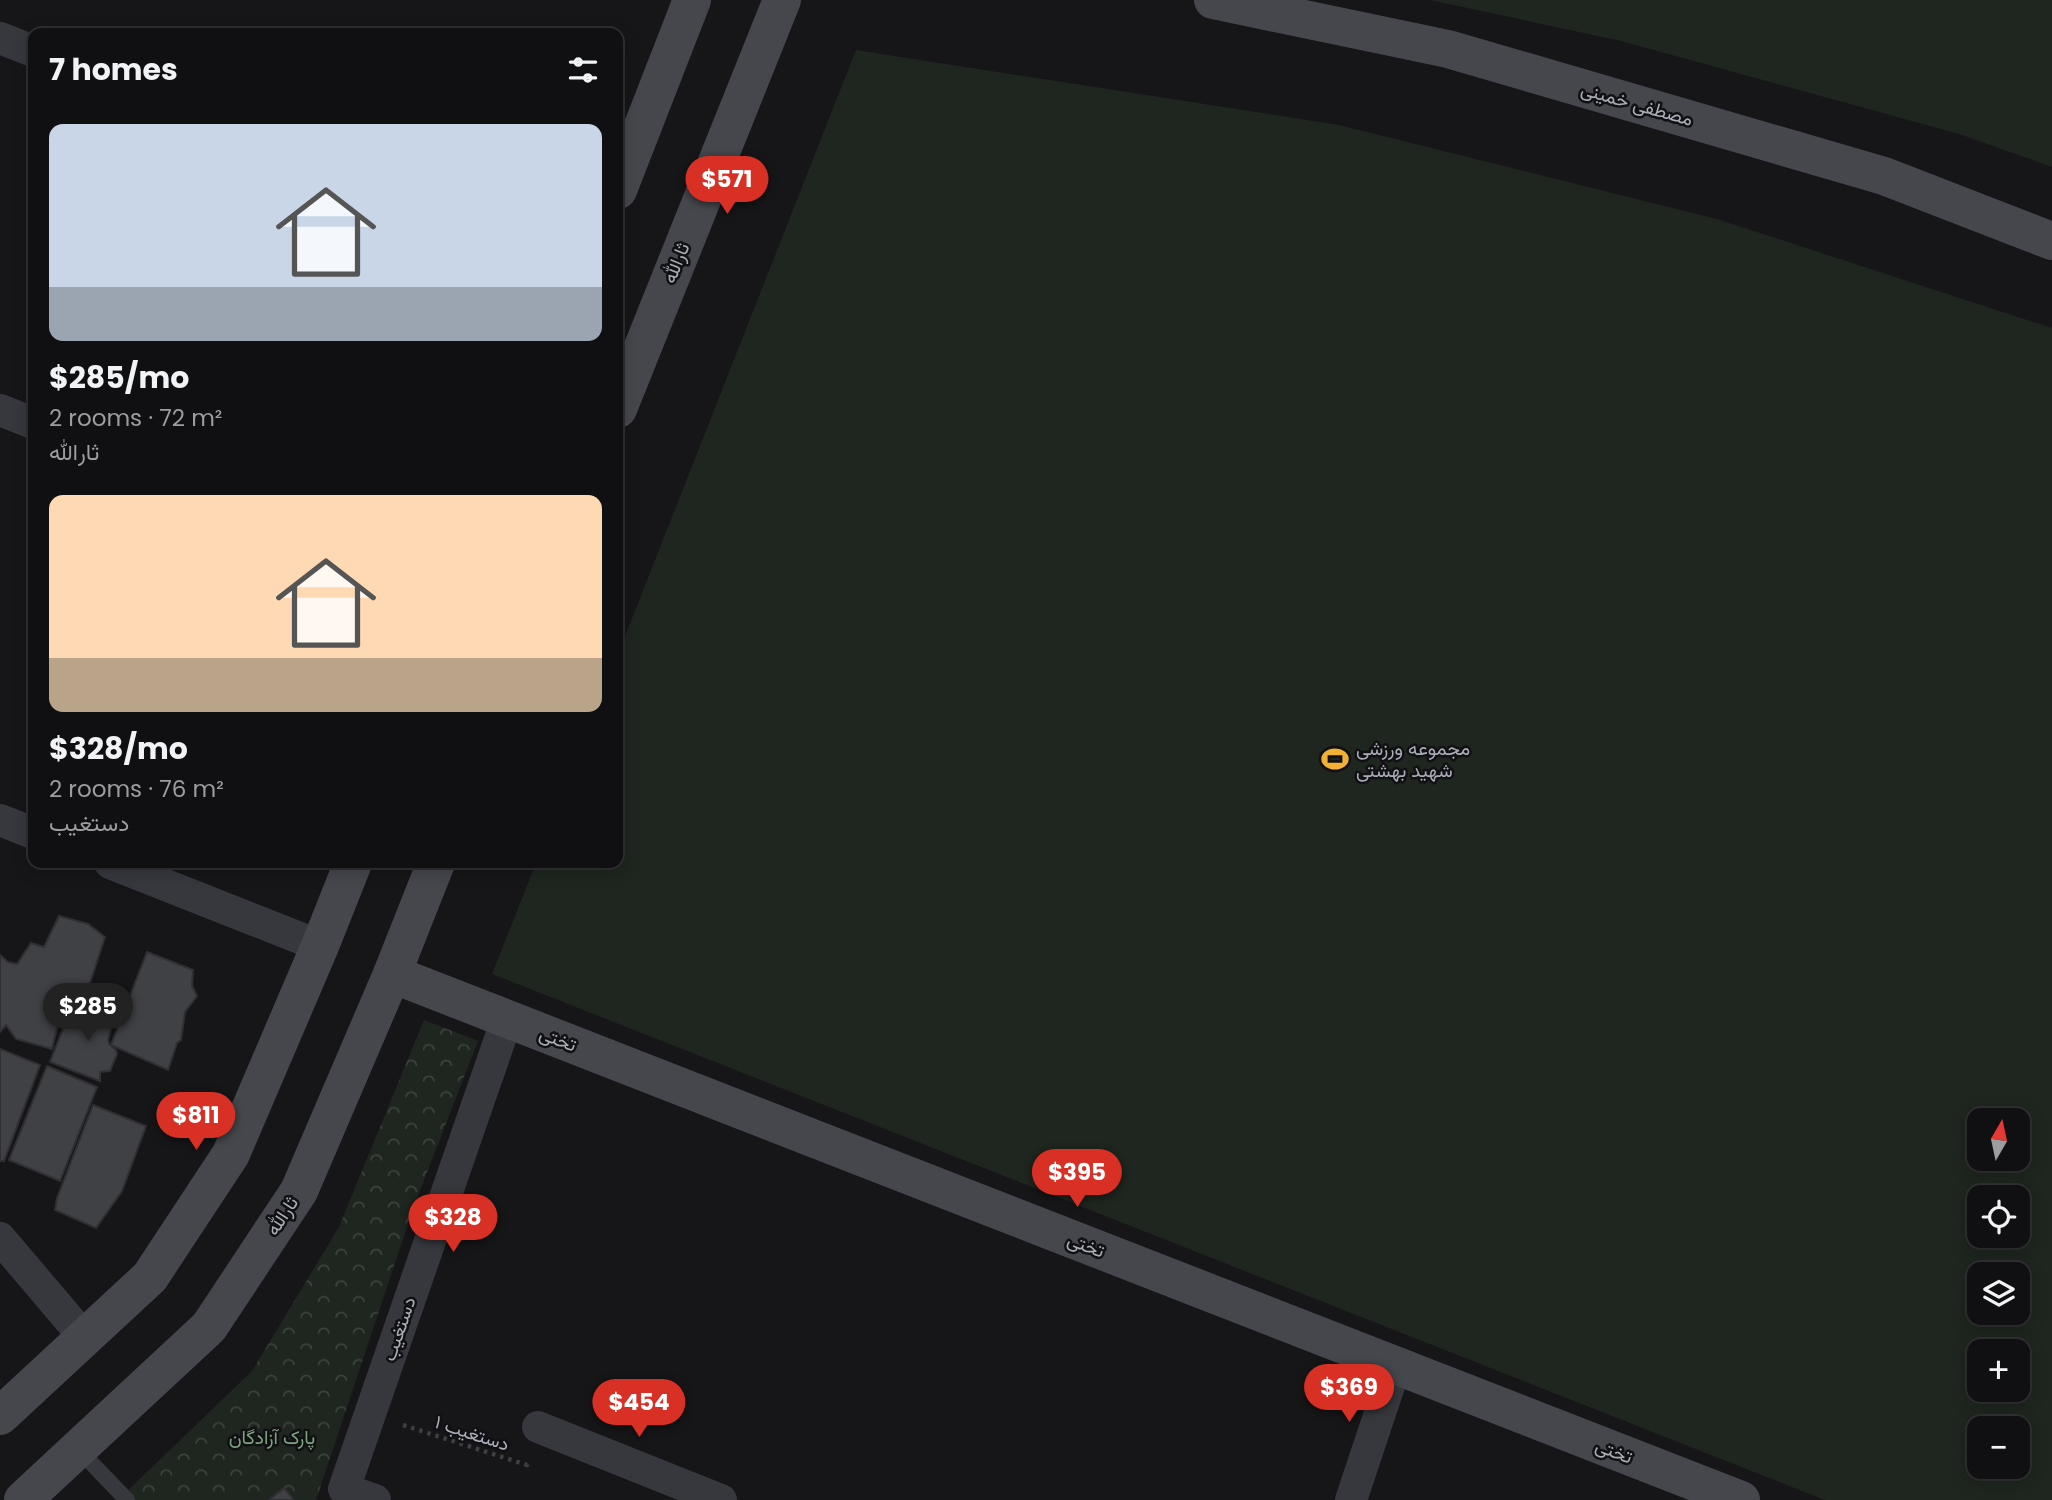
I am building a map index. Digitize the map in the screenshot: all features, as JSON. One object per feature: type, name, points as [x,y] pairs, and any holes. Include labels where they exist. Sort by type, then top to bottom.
[{"type":"main road","points":[[623,177],[692,0]]},
{"type":"main road","name":"ثارالله","points":[[623,397],[782,0]]},
{"type":"main road","name":"مصطفی خمینی","points":[[1213,0],[1448,49],[1884,176],[2052,241]]},
{"type":"main road","points":[[0,1416],[150,1277],[231,1154],[351,868]]},
{"type":"main road","name":"ثارالله","points":[[23,1500],[209,1326],[299,1191],[392,974],[434,868]]},
{"type":"main road","name":"تختی","points":[[392,974],[1741,1500]]},
{"type":"street","points":[[0,38],[28,49]]},
{"type":"street","points":[[0,410],[28,421]]},
{"type":"street","points":[[0,820],[28,831]]},
{"type":"street","points":[[123,868],[320,946]]},
{"type":"street","name":"دستغیب","points":[[375,1500],[344,1489],[507,1019]]},
{"type":"street","points":[[0,1238],[84,1338]]},
{"type":"street","points":[[1351,1500],[1396,1365]]},
{"type":"street","points":[[538,1427],[721,1500]]},
{"type":"lane","points":[[78,1449],[127,1500]]},
{"type":"path","name":"دستغیب ۱","points":[[370,1415],[527,1465],[538,1427]]},
{"type":"green space","points":[[1430,0],[2052,0],[2052,167],[1959,134],[1621,41]]},
{"type":"green space","name":"مجموعه ورزشی شهید بهشتی","points":[[856,50],[1339,125],[1717,219],[2052,328],[2052,1500],[1825,1500],[492,974],[534,868],[623,868],[623,641]]},
{"type":"green space","name":"پارک آزادگان","points":[[424,1020],[478,1041],[414,1206],[316,1500],[118,1500],[252,1371],[339,1227]]},
{"type":"building","points":[[59,916],[88,924],[105,937],[90,983],[78,987],[60,1015],[52,1049],[16,1039],[6,1025],[0,1032],[0,955],[8,962],[17,964],[31,943],[44,947]]},
{"type":"building","points":[[147,952],[193,970],[192,986],[197,996],[185,1012],[181,1040],[177,1043],[168,1070],[111,1045]]},
{"type":"building","points":[[97,1000],[117,1007],[108,1040],[117,1054],[110,1071],[100,1072],[100,1081],[50,1062],[68,1016],[87,1025]]},
{"type":"building","points":[[0,1049],[40,1065],[4,1161],[0,1161]]},
{"type":"building","points":[[47,1066],[97,1087],[60,1181],[9,1160]]},
{"type":"building","points":[[93,1105],[146,1126],[122,1191],[96,1228],[55,1210],[57,1198]]},
{"type":"building","points":[[284,1488],[294,1500],[269,1500]]},
{"type":"place","name":"مجموعه ورزشی شهید بهشتی","points":[[1335,759]]}]
